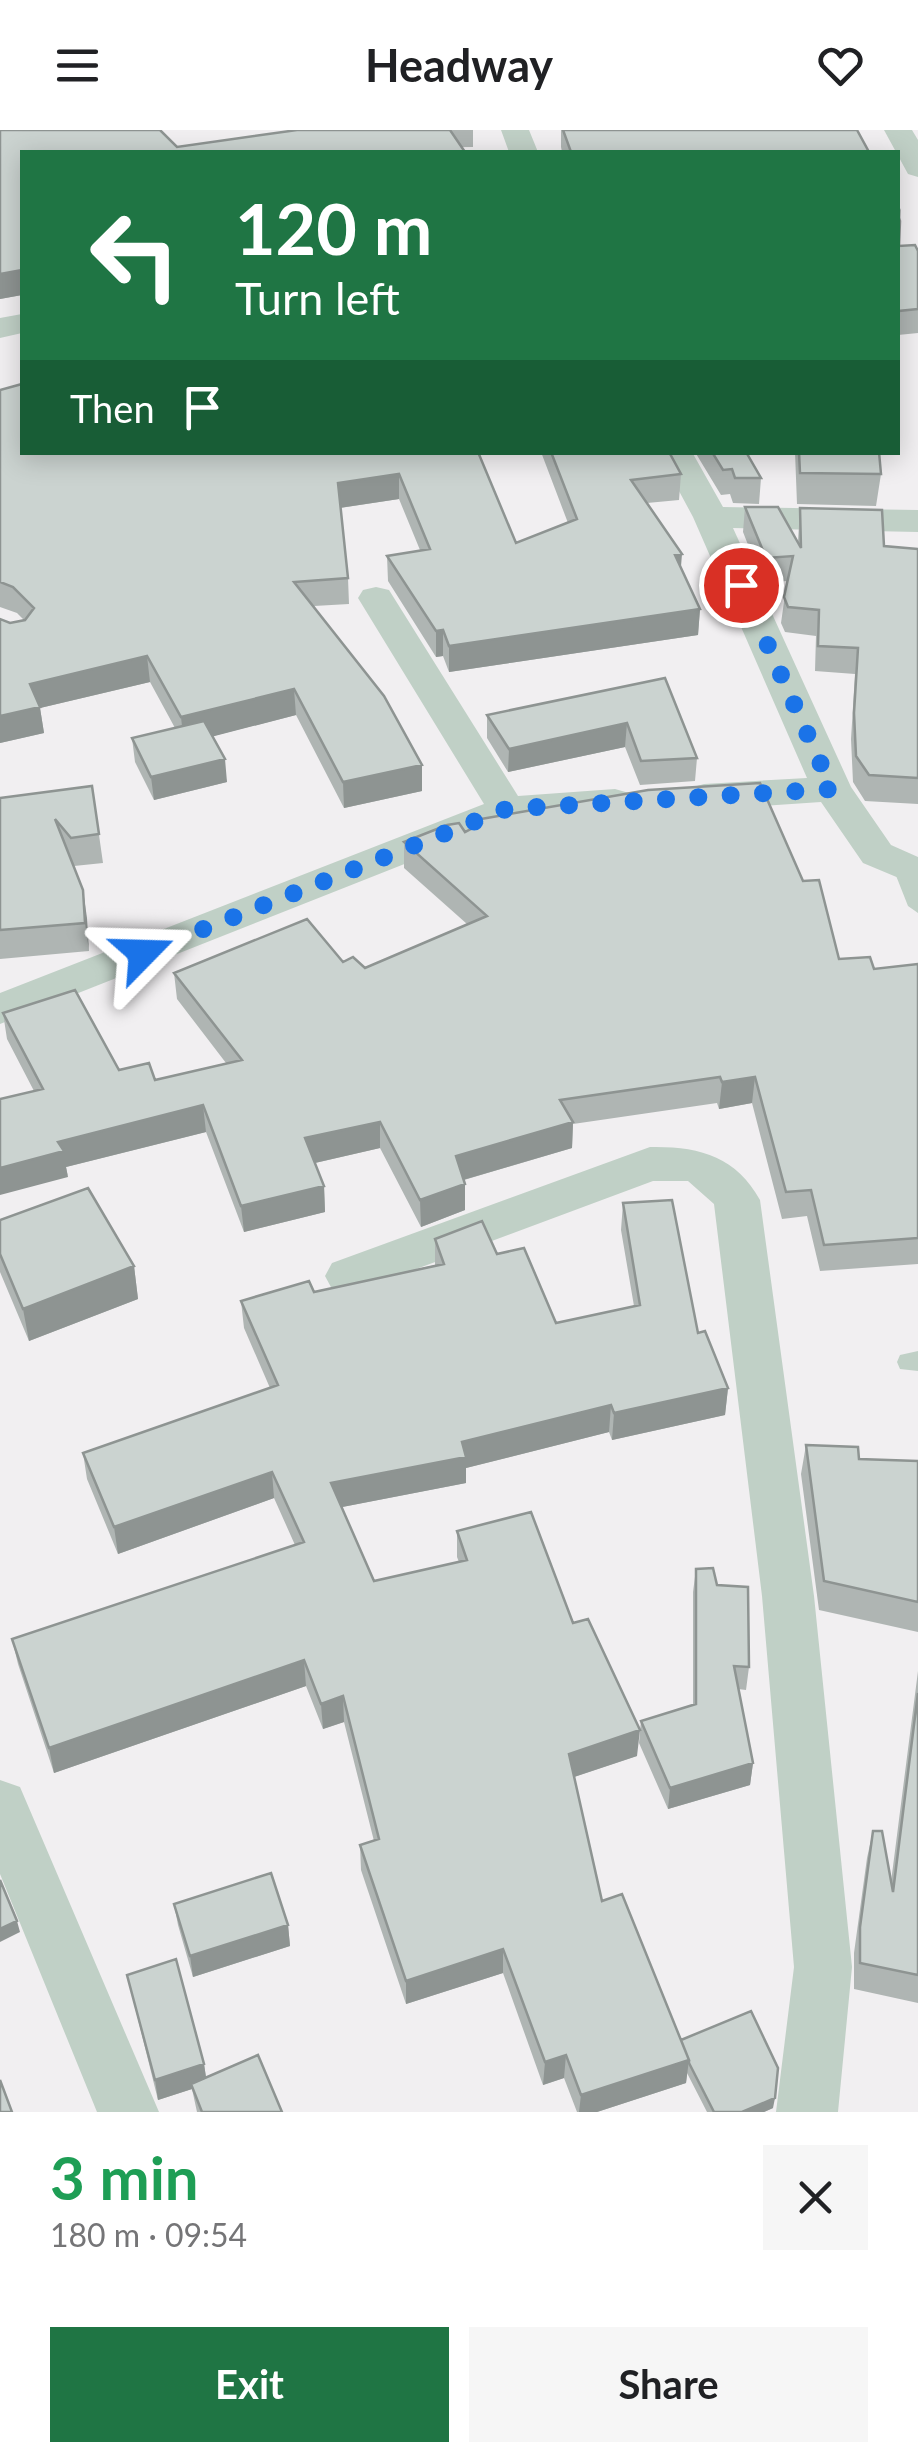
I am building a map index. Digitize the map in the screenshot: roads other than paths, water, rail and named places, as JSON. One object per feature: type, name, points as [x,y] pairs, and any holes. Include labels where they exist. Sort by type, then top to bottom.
[{"type":"street","points":[[898,130],[918,168]]},
{"type":"street","points":[[677,455],[711,517],[832,789],[877,854],[911,870]]},
{"type":"street","points":[[711,517],[918,521]]},
{"type":"street","points":[[376,598],[506,809]]},
{"type":"street","points":[[0,1008],[506,809],[832,789]]},
{"type":"street","points":[[348,1276],[650,1164],[688,1162],[718,1174],[738,1200],[788,1596],[824,1967],[807,2112]]},
{"type":"street","points":[[0,1805],[128,2112]]},
{"type":"lane","points":[[911,870],[918,906]]}]
